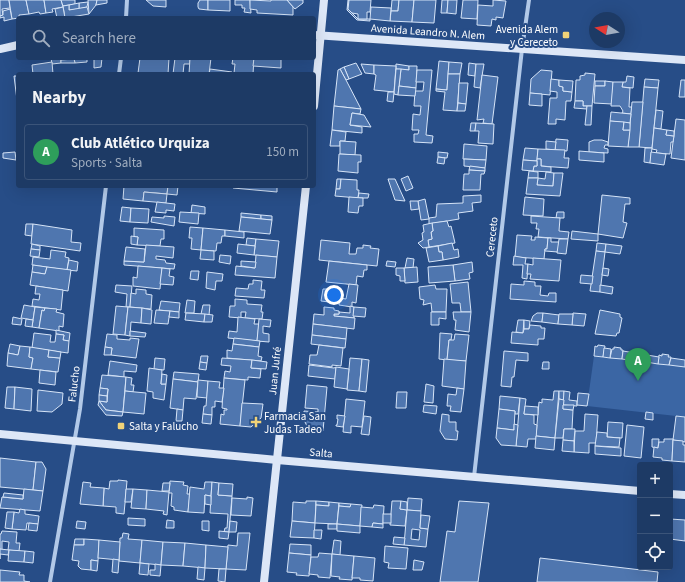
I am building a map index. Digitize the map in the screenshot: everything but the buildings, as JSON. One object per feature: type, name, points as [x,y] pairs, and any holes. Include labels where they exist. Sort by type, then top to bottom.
[{"type":"main road","points":[[316,59],[317,36],[324,0]]},
{"type":"main road","name":"Avenida Leandro N. Alem","points":[[317,36],[685,60]]},
{"type":"main road","points":[[0,49],[16,45]]},
{"type":"main road","points":[[315,72],[316,60]]},
{"type":"main road","name":"Juan Jufré","points":[[264,582],[306,188]]},
{"type":"main road","name":"Salta","points":[[0,434],[277,460],[637,491]]},
{"type":"main road","points":[[673,494],[685,495]]},
{"type":"street","points":[[126,0],[126,16]]},
{"type":"street","name":"Cereceto","points":[[474,477],[522,49],[529,0]]},
{"type":"street","points":[[119,72],[121,60]]},
{"type":"street","name":"Falucho","points":[[50,582],[80,409],[106,188]]},
{"type":"shaded area","points":[[594,356],[685,367],[685,417],[587,406]]},
{"type":"place","name":"Avenida Alem y Cereceto","points":[[566,35]]},
{"type":"place","name":"Club Atlético Urquiza","points":[[638,381]]},
{"type":"place","name":"Farmacia San Judas Tadeo","points":[[256,422]]},
{"type":"place","name":"Salta y Falucho","points":[[121,426]]}]
